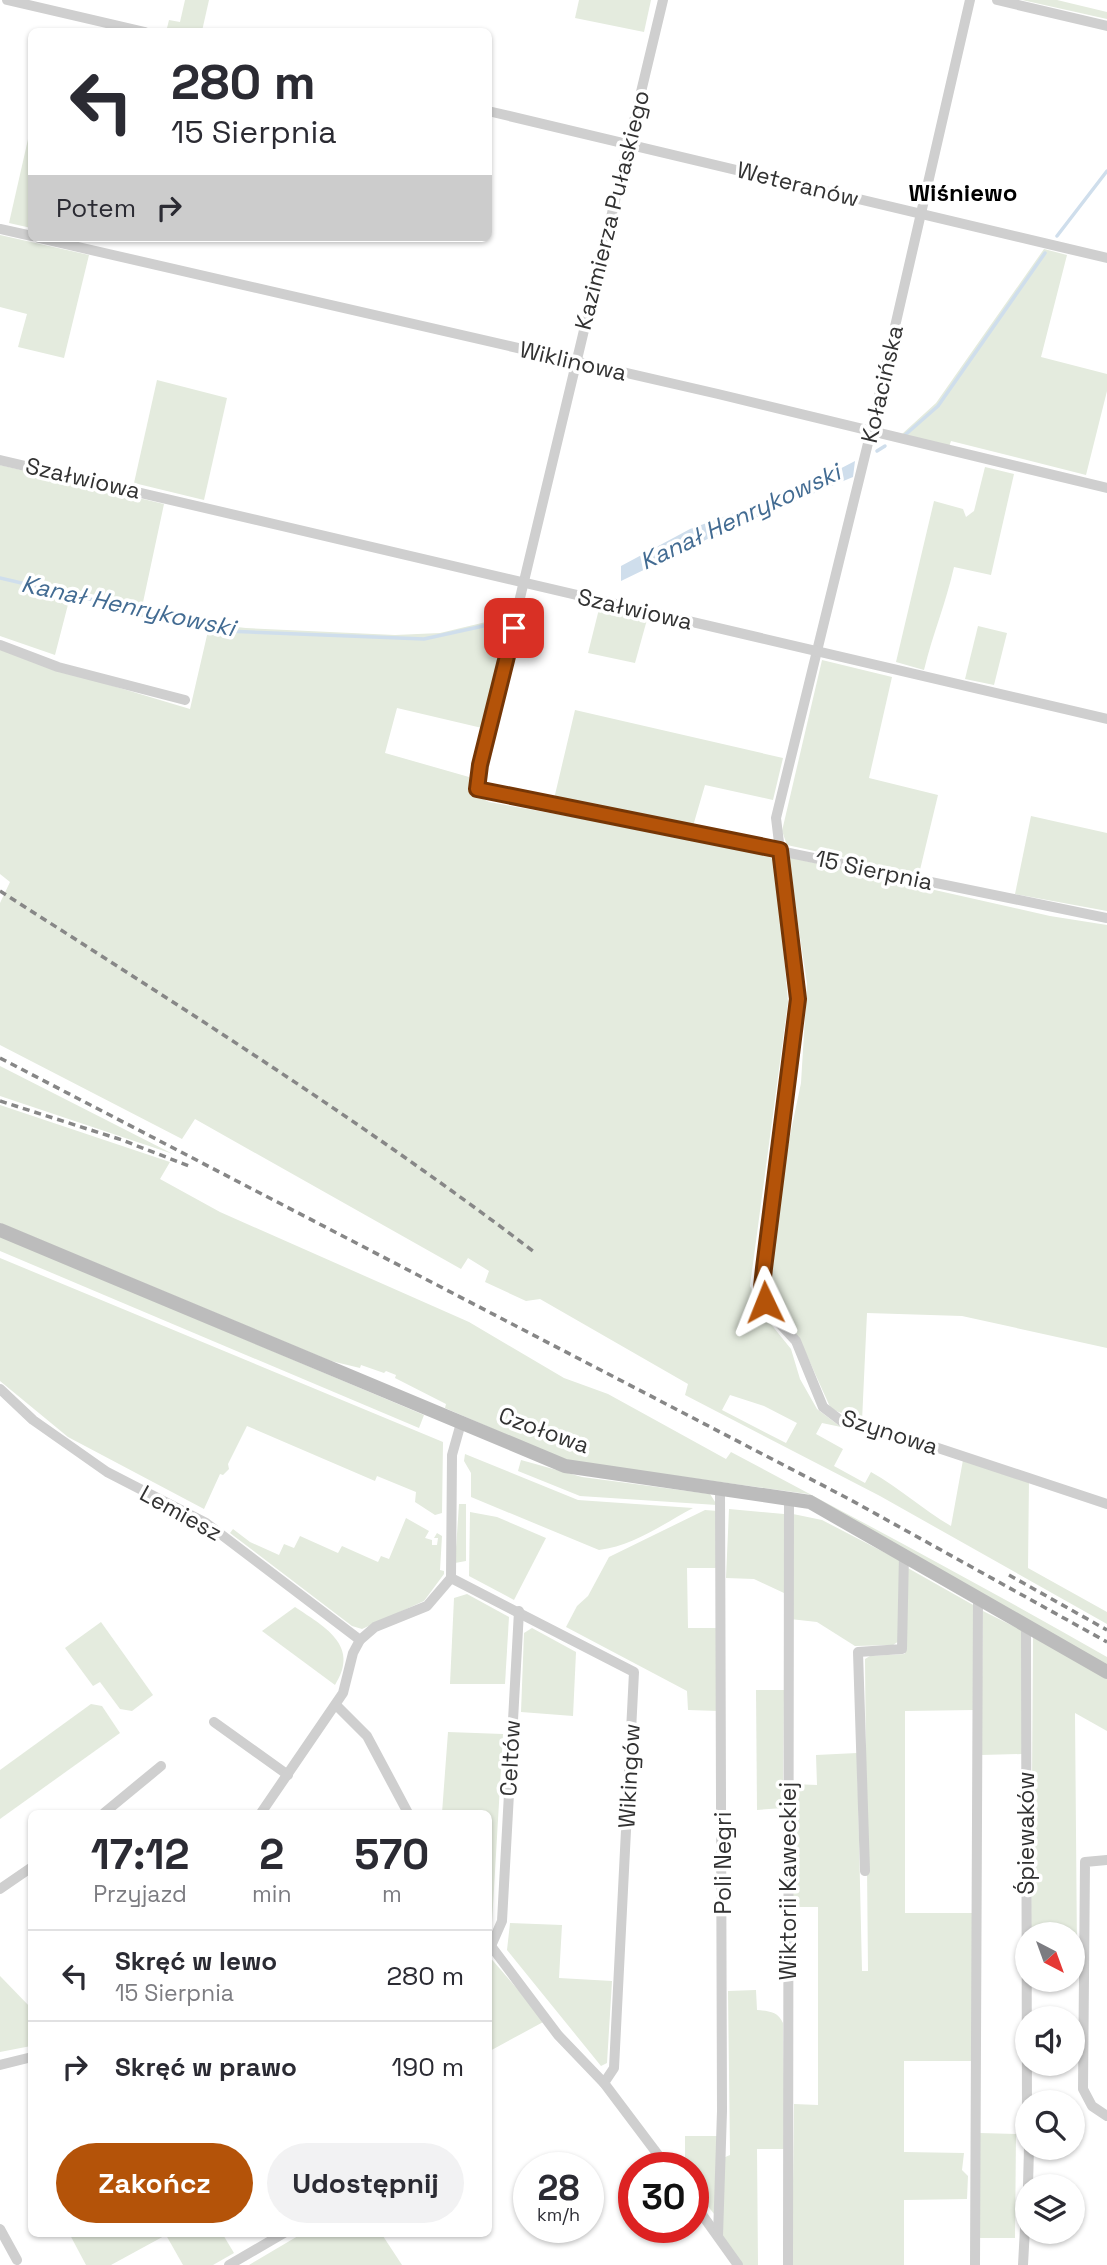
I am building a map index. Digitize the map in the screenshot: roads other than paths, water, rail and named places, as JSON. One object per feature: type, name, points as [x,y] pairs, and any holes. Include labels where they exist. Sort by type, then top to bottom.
[{"type":"street","points":[[7,0],[128,28]]},
{"type":"street","name":"Kazimierza Pułaskiego","points":[[477,789],[480,765],[575,362],[663,0]]},
{"type":"street","name":"Kołacińska","points":[[780,850],[776,818],[871,431],[970,0]]},
{"type":"street","points":[[997,0],[1107,26]]},
{"type":"street","name":"Weteranów","points":[[492,112],[1107,258]]},
{"type":"street","points":[[0,229],[28,235]]},
{"type":"street","name":"Wiklinowa","points":[[56,242],[1107,488]]},
{"type":"street","name":"Szałwiowa","points":[[0,460],[1107,719]]},
{"type":"street","points":[[0,645],[58,667],[185,700]]},
{"type":"street","name":"15 Sierpnia","points":[[477,789],[1107,918]]},
{"type":"street","name":"Szynowa","points":[[780,850],[798,999],[764,1268],[762,1287],[765,1302],[796,1341],[823,1407],[844,1423],[926,1444],[1107,1504]]},
{"type":"street","name":"Czołowa","points":[[0,1230],[576,1469],[789,1497],[823,1508],[1107,1672]]},
{"type":"street","name":"Lemiesz","points":[[0,1389],[33,1420],[107,1472],[215,1529],[360,1640]]},
{"type":"street","points":[[263,1810],[335,1705],[348,1682],[353,1653],[360,1640],[376,1627],[427,1606],[451,1578],[452,1455],[461,1423]]},
{"type":"street","name":"Poli Negri","points":[[718,2236],[722,2111],[723,1625],[720,1489]]},
{"type":"street","name":"Wiktorii Kaweckiej","points":[[788,2265],[789,1497]]},
{"type":"street","points":[[865,1871],[858,1652],[902,1649],[904,1554]]},
{"type":"street","name":"Wikingów","points":[[451,1578],[634,1672],[614,2068],[604,2083]]},
{"type":"street","points":[[975,2265],[978,1597]]},
{"type":"street","name":"Celtów","points":[[492,1940],[502,1921],[519,1611]]},
{"type":"street","name":"Śpiewaków","points":[[1026,1625],[1027,2090]]},
{"type":"street","points":[[335,1705],[366,1736],[406,1810]]},
{"type":"street","points":[[214,1722],[288,1775]]},
{"type":"street","points":[[108,1810],[161,1766]]},
{"type":"street","points":[[1107,1860],[1085,1863],[1083,2089],[1092,2106],[1107,2116]]},
{"type":"street","points":[[0,1889],[28,1873]]},
{"type":"street","points":[[492,1947],[558,2035],[604,2083],[655,2152]]},
{"type":"street","points":[[0,2065],[28,2058]]},
{"type":"street","points":[[709,2224],[738,2265]]},
{"type":"street","points":[[0,2229],[18,2260]]},
{"type":"street","points":[[229,2265],[277,2237]]},
{"type":"street","points":[[1023,2265],[1024,2244]]},
{"type":"water","points":[[855,461],[853,477],[726,530],[621,581],[621,566],[690,529],[801,489]]},
{"type":"waterway","name":"Kanał Henrykowski","points":[[1057,236],[1107,171]]},
{"type":"waterway","name":"Kanał Henrykowski","points":[[905,435],[938,406],[1045,253]]},
{"type":"waterway","name":"Kanał Henrykowski","points":[[877,451],[885,446]]},
{"type":"waterway","name":"Kanał Henrykowski","points":[[0,578],[226,631],[424,639],[506,621]]},
{"type":"railway","points":[[0,891],[337,1111],[533,1251]]},
{"type":"railway","points":[[0,1058],[849,1499],[1107,1642]]},
{"type":"railway","points":[[0,1101],[122,1140],[189,1166]]},
{"type":"railway","points":[[1009,1575],[1107,1630]]},
{"type":"district","name":"Wiśniewo","points":[[963,193]]}]
